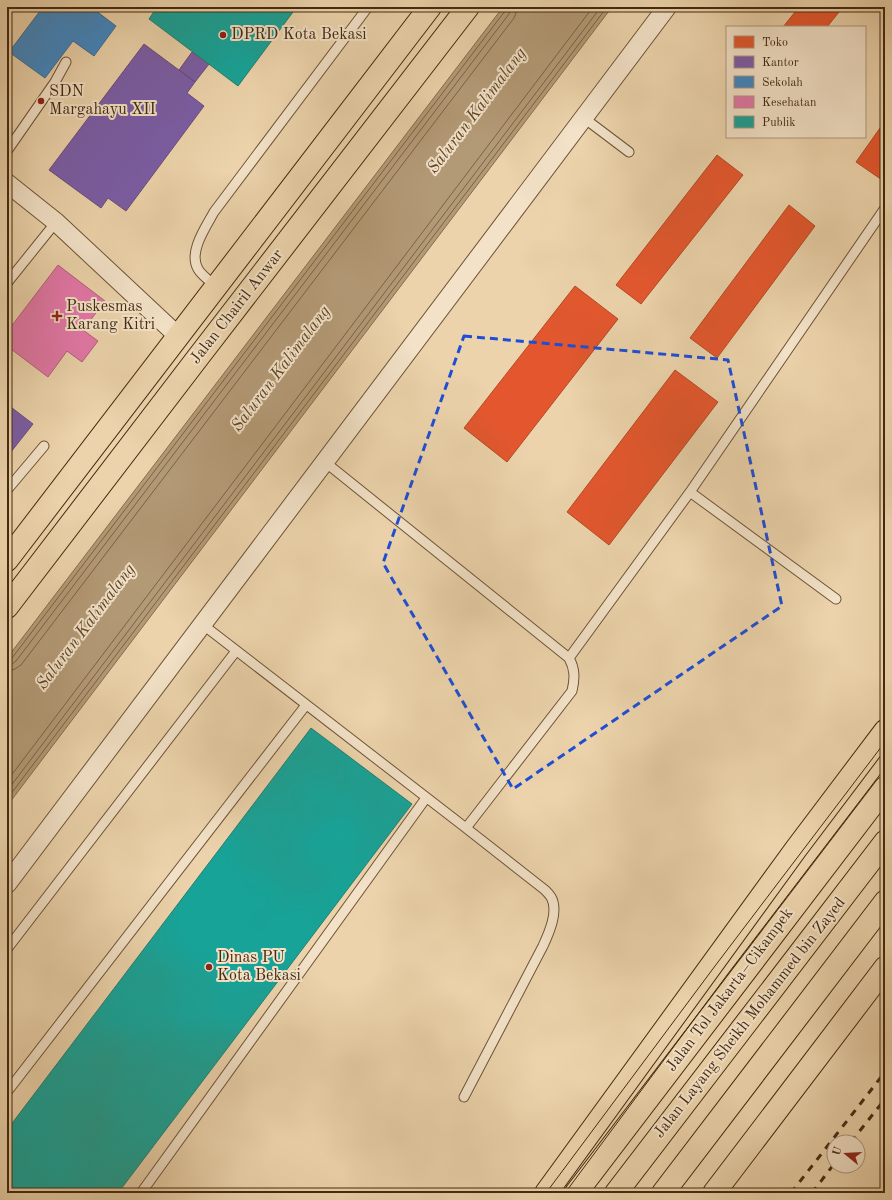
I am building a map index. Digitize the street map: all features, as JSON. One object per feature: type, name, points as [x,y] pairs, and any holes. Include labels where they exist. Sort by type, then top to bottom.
[{"type":"main road","name":"Jalan Chairil Anwar","points":[[7,607],[198,356],[468,7]]},
{"type":"main road","name":"Jalan Chairil Anwar","points":[[7,560],[427,8]]},
{"type":"main road","points":[[427,8],[449,31]]},
{"type":"main road","points":[[178,336],[198,356]]},
{"type":"main road","points":[[546,1193],[796,849],[885,731]]},
{"type":"main road","name":"Jalan Tol Jakarta–Cikampek","points":[[576,1193],[885,788]]},
{"type":"main road","name":"Jalan Layang Sheikh Mohammed bin Zayed","points":[[616,1193],[885,842]]},
{"type":"main road","points":[[663,1193],[885,902]]},
{"type":"main road","points":[[714,1193],[885,968]]},
{"type":"street","points":[[7,884],[667,7]]},
{"type":"street","points":[[7,183],[56,222],[178,336]]},
{"type":"lane","points":[[216,286],[196,266],[195,252],[202,233],[214,212],[368,7]]},
{"type":"lane","points":[[7,150],[55,82],[66,62]]},
{"type":"lane","points":[[584,118],[629,152]]},
{"type":"lane","points":[[569,658],[690,492],[885,208]]},
{"type":"lane","points":[[7,284],[56,222]]},
{"type":"lane","points":[[7,490],[44,446]]},
{"type":"lane","points":[[325,462],[569,658],[573,665],[574,673],[572,691],[466,828]]},
{"type":"lane","points":[[690,492],[836,599]]},
{"type":"lane","points":[[202,624],[466,828],[545,890],[552,898],[554,914],[551,928],[464,1097]]},
{"type":"lane","points":[[7,949],[236,651]]},
{"type":"lane","points":[[7,1092],[306,705]]},
{"type":"lane","points":[[140,1193],[426,798]]},
{"type":"highlighted area","points":[[464,336],[728,360],[782,606],[513,789],[383,563]]},
{"type":"water","name":"Saluran Kalimalang","points":[[503,7],[612,7],[7,806],[7,658]]},
{"type":"building: Toko","points":[[799,7],[832,7],[839,12],[828,26],[784,26]]},
{"type":"building: Toko","points":[[885,121],[885,182],[856,162]]},
{"type":"building: Toko","points":[[717,155],[743,175],[641,304],[616,285]]},
{"type":"building: Toko","points":[[789,205],[815,226],[717,358],[690,338]]},
{"type":"building: Toko","points":[[575,286],[618,319],[507,462],[464,428]]},
{"type":"building: Toko","points":[[675,370],[718,402],[609,545],[567,512]]},
{"type":"building: Kantor","points":[[144,44],[195,82],[187,93],[204,106],[126,211],[108,198],[101,208],[49,170]]},
{"type":"building: Kantor","points":[[192,52],[209,64],[195,82],[179,70]]},
{"type":"building: Kantor","points":[[7,404],[33,424],[7,457]]},
{"type":"building: Sekolah","points":[[43,7],[91,7],[116,26],[94,56],[73,41],[45,78],[9,52]]},
{"type":"building: Kesehatan","name":"Puskesmas Karang Kitri","points":[[58,265],[105,301],[83,330],[98,341],[82,362],[67,351],[48,377],[7,346],[7,332]]},
{"type":"building: Publik","name":"DPRD Kota Bekasi","points":[[157,7],[296,8],[238,86],[149,19]]},
{"type":"building: Publik","name":"Dinas PU Kota Bekasi","points":[[311,728],[412,804],[118,1193],[8,1193],[7,1130]]},
{"type":"tram line","points":[[546,1193],[715,966],[885,742]]},
{"type":"tram line","points":[[565,1193],[730,971],[885,768]]},
{"type":"railway","points":[[791,1193],[885,1072]]},
{"type":"railway","points":[[857,1134],[885,1099]]},
{"type":"railway","points":[[812,1193],[826,1174]]},
{"type":"place","name":"DPRD Kota Bekasi","points":[[223,35]]},
{"type":"place","name":"SDN Margahayu XII","points":[[41,101]]},
{"type":"place","name":"Puskesmas Karang Kitri","points":[[57,316]]},
{"type":"place","name":"Dinas PU Kota Bekasi","points":[[209,967]]}]
